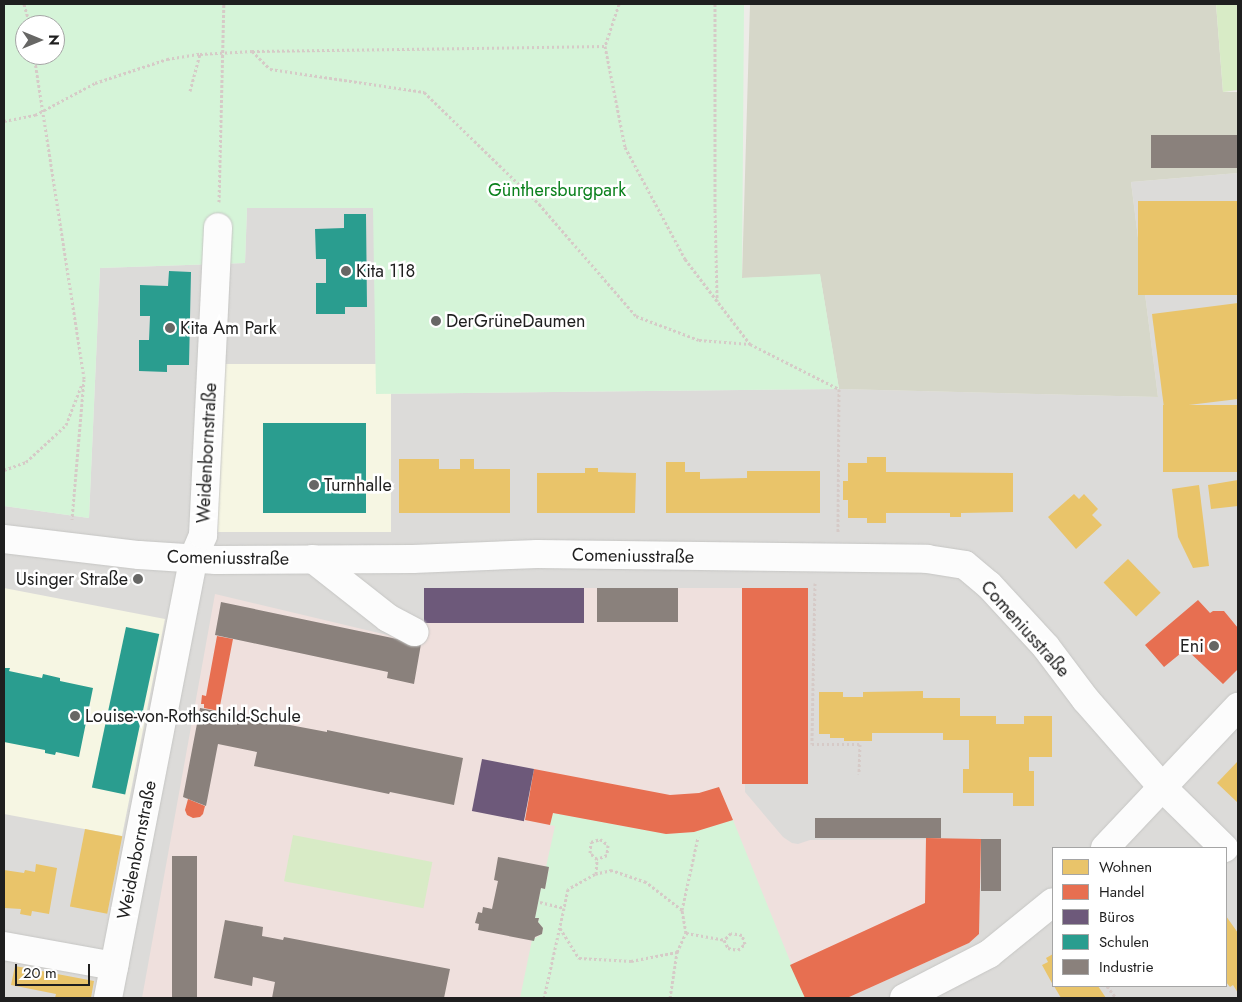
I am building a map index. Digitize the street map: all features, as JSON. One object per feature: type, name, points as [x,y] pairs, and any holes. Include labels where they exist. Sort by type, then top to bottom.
[{"type":"street","name":"Weidenbornstraße","points":[[108,998],[193,559],[203,535],[218,227]]},
{"type":"street","name":"Comeniusstraße","points":[[4,538],[78,548],[193,559],[413,559],[537,554],[927,558],[965,566],[988,585],[1046,647],[1086,700],[1163,788],[1223,847]]},
{"type":"street","points":[[313,559],[388,618],[414,632]]},
{"type":"street","points":[[1106,847],[1238,707]]},
{"type":"street","name":"Comeniusstraße","points":[[1227,851],[1238,862]]},
{"type":"street","points":[[904,998],[989,954],[1052,903]]},
{"type":"street","points":[[4,946],[114,966]]},
{"type":"path","points":[[218,227],[224,4]]},
{"type":"path","points":[[619,4],[605,46],[625,146],[685,259],[750,344]]},
{"type":"path","points":[[715,4],[717,301]]},
{"type":"path","points":[[4,121],[35,115],[95,83],[166,59],[200,54],[252,51],[605,46]]},
{"type":"path","points":[[252,51],[270,69],[424,92],[539,204],[636,316],[699,340],[750,344],[839,389],[838,534]]},
{"type":"path","points":[[190,91],[200,54]]},
{"type":"path","points":[[35,65],[41,112],[84,378],[72,519]]},
{"type":"path","points":[[4,470],[26,462],[66,426],[84,378]]},
{"type":"path","points":[[815,581],[812,744],[860,744],[859,774]]},
{"type":"path","points":[[670,998],[677,952],[686,933],[682,910],[698,837]]},
{"type":"path","points":[[596,874],[597,860],[590,853],[591,842],[600,839],[608,845],[607,855],[597,860]]},
{"type":"path","points":[[544,998],[568,889],[596,874],[612,870],[646,882],[682,910]]},
{"type":"path","points":[[540,902],[564,908]]},
{"type":"path","points":[[560,928],[579,958],[631,961],[677,952]]},
{"type":"path","points":[[686,933],[724,940]]},
{"type":"path","points":[[731,934],[742,935],[745,944],[738,950],[728,948],[724,940],[731,934]]},
{"type":"path","points":[[1108,987],[1116,998]]},
{"type":"shaded area","points":[[750,4],[1216,4],[1223,92],[1238,92],[1238,173],[1131,182],[1158,397],[839,389],[820,275],[742,278]]},
{"type":"shaded area","points":[[1238,173],[1238,998],[4,998],[4,506],[89,518],[100,268],[245,263],[247,208],[374,208],[376,394],[839,389],[1158,397],[1131,182]]},
{"type":"shaded area","points":[[218,364],[391,364],[391,532],[218,532]]},
{"type":"shaded area","name":"Louise-von-Rothschild-Schule","points":[[4,588],[165,619],[122,836],[4,814]]},
{"type":"shaded area","points":[[424,588],[742,588],[742,784],[745,784],[745,792],[783,837],[792,843],[798,844],[810,840],[981,839],[979,934],[969,943],[847,998],[142,998],[215,594],[421,643],[424,623]]},
{"type":"green space","name":"Günthersburgpark","points":[[4,4],[744,4],[742,278],[820,274],[839,389],[376,394],[373,208],[247,208],[245,263],[100,268],[89,518],[4,506]]},
{"type":"green space","points":[[1216,4],[1238,4],[1238,90],[1223,92]]},
{"type":"green space","points":[[553,813],[666,834],[694,832],[733,820],[805,998],[520,998],[532,940],[542,934],[543,928],[538,922],[539,919],[535,918],[541,888],[545,889],[549,868],[546,867],[555,826],[550,825]]},
{"type":"green space","points":[[293,835],[432,862],[423,908],[284,881]]},
{"type":"building: Wohnen","points":[[1138,201],[1238,201],[1238,295],[1138,295]]},
{"type":"building: Wohnen","points":[[1238,303],[1238,399],[1164,408],[1152,314]]},
{"type":"building: Wohnen","points":[[1163,405],[1238,405],[1238,472],[1163,472]]},
{"type":"building: Wohnen","points":[[867,457],[886,457],[886,472],[1013,473],[1013,512],[961,513],[961,517],[950,517],[950,513],[886,513],[886,523],[867,523],[867,518],[848,518],[848,500],[843,500],[843,481],[848,481],[848,463],[867,463]]},
{"type":"building: Wohnen","points":[[399,459],[439,459],[439,469],[460,469],[460,459],[474,459],[474,469],[510,469],[510,513],[399,513]]},
{"type":"building: Wohnen","points":[[666,462],[685,462],[685,472],[700,472],[700,479],[747,478],[747,471],[820,471],[820,513],[666,513]]},
{"type":"building: Wohnen","points":[[585,468],[598,468],[598,472],[636,473],[635,513],[537,513],[537,473],[585,473]]},
{"type":"building: Wohnen","points":[[1238,480],[1238,506],[1211,509],[1208,485]]},
{"type":"building: Wohnen","points":[[1199,485],[1209,566],[1193,568],[1178,537],[1172,489]]},
{"type":"building: Wohnen","points":[[1074,494],[1079,499],[1084,494],[1098,509],[1092,515],[1102,525],[1076,549],[1048,517]]},
{"type":"building: Wohnen","points":[[1128,559],[1161,593],[1136,616],[1104,583]]},
{"type":"building: Wohnen","points":[[923,691],[923,698],[960,698],[960,716],[996,716],[996,724],[1024,724],[1024,716],[1052,716],[1052,757],[1029,757],[1029,771],[1034,771],[1034,806],[1013,806],[1013,793],[963,793],[963,769],[969,769],[969,740],[943,740],[943,733],[872,733],[872,741],[844,741],[844,738],[830,738],[830,734],[819,734],[819,692],[843,692],[843,697],[863,697],[863,692]]},
{"type":"building: Wohnen","points":[[1238,761],[1238,803],[1217,783]]},
{"type":"building: Wohnen","points":[[85,829],[122,836],[107,914],[70,907]]},
{"type":"building: Wohnen","points":[[36,864],[57,868],[49,914],[32,911],[31,916],[20,914],[21,909],[5,908],[4,870],[24,873],[25,870],[35,872]]},
{"type":"building: Wohnen","points":[[1227,917],[1238,933],[1238,993],[1233,985],[1230,987],[1227,983]]},
{"type":"building: Wohnen","points":[[1052,955],[1052,983],[1042,965],[1048,962],[1046,958]]},
{"type":"building: Wohnen","points":[[15,966],[94,981],[91,998],[55,998],[56,994],[11,985]]},
{"type":"building: Wohnen","points":[[1055,987],[1099,987],[1106,998],[1061,998]]},
{"type":"building: Handel","points":[[742,588],[808,588],[808,784],[742,784]]},
{"type":"building: Handel","points":[[1198,600],[1210,613],[1213,611],[1224,611],[1238,628],[1238,669],[1223,684],[1186,649],[1164,667],[1145,645]]},
{"type":"building: Handel","points":[[217,636],[233,639],[219,711],[204,708],[204,704],[201,704],[202,695],[206,696]]},
{"type":"building: Handel","points":[[534,769],[670,795],[699,793],[719,787],[733,820],[694,832],[666,834],[553,813],[550,825],[525,820]]},
{"type":"building: Handel","points":[[188,799],[205,806],[200,817],[193,818],[187,815],[185,810]]},
{"type":"building: Handel","points":[[926,838],[981,839],[979,934],[969,943],[847,998],[805,998],[790,965],[925,903]]},
{"type":"building: Büros","points":[[424,588],[584,588],[584,623],[424,623]]},
{"type":"building: Büros","points":[[482,759],[534,769],[524,821],[472,811]]},
{"type":"building: Schulen","name":"Kita 118","points":[[344,214],[366,214],[367,307],[345,307],[345,314],[316,314],[316,283],[326,283],[326,259],[316,259],[315,229],[344,228]]},
{"type":"building: Schulen","name":"Kita Am Park","points":[[169,271],[191,272],[189,365],[167,365],[167,372],[139,371],[139,340],[149,340],[150,316],[140,316],[140,285],[168,286]]},
{"type":"building: Schulen","name":"Turnhalle","points":[[263,423],[366,423],[366,513],[263,513]]},
{"type":"building: Schulen","points":[[126,627],[159,634],[125,794],[92,787]]},
{"type":"building: Schulen","points":[[4,668],[10,668],[9,671],[42,678],[43,674],[60,678],[60,681],[93,688],[79,757],[56,752],[55,755],[45,753],[45,750],[4,742]]},
{"type":"building: Industrie","points":[[1151,135],[1238,135],[1238,168],[1151,168]]},
{"type":"building: Industrie","points":[[597,588],[678,588],[678,622],[597,622]]},
{"type":"building: Industrie","points":[[221,602],[421,644],[414,684],[387,678],[388,672],[215,635]]},
{"type":"building: Industrie","points":[[200,708],[327,732],[327,730],[463,758],[454,805],[390,792],[389,794],[254,766],[257,752],[218,744],[206,806],[183,797]]},
{"type":"building: Industrie","points":[[815,818],[941,818],[941,838],[815,838]]},
{"type":"building: Industrie","points":[[981,839],[1001,839],[1001,891],[981,891]]},
{"type":"building: Industrie","points":[[172,856],[197,856],[197,998],[172,998]]},
{"type":"building: Industrie","points":[[498,857],[549,867],[545,889],[541,888],[535,918],[539,918],[538,922],[543,928],[542,934],[535,937],[534,941],[478,930],[479,924],[475,923],[478,912],[482,913],[483,907],[492,909],[498,881],[494,880]]},
{"type":"building: Industrie","points":[[225,920],[263,927],[262,936],[283,940],[284,937],[450,969],[444,998],[272,998],[275,982],[253,977],[252,986],[214,978]]},
{"type":"place","name":"Kita 118","points":[[346,271]]},
{"type":"place","name":"DerGrüneDaumen","points":[[436,321]]},
{"type":"place","name":"Kita Am Park","points":[[170,328]]},
{"type":"place","name":"Turnhalle","points":[[314,485]]},
{"type":"place","name":"Usinger Straße","points":[[138,579]]},
{"type":"place","name":"Eni","points":[[1214,646]]},
{"type":"place","name":"Louise-von-Rothschild-Schule","points":[[75,716]]}]
